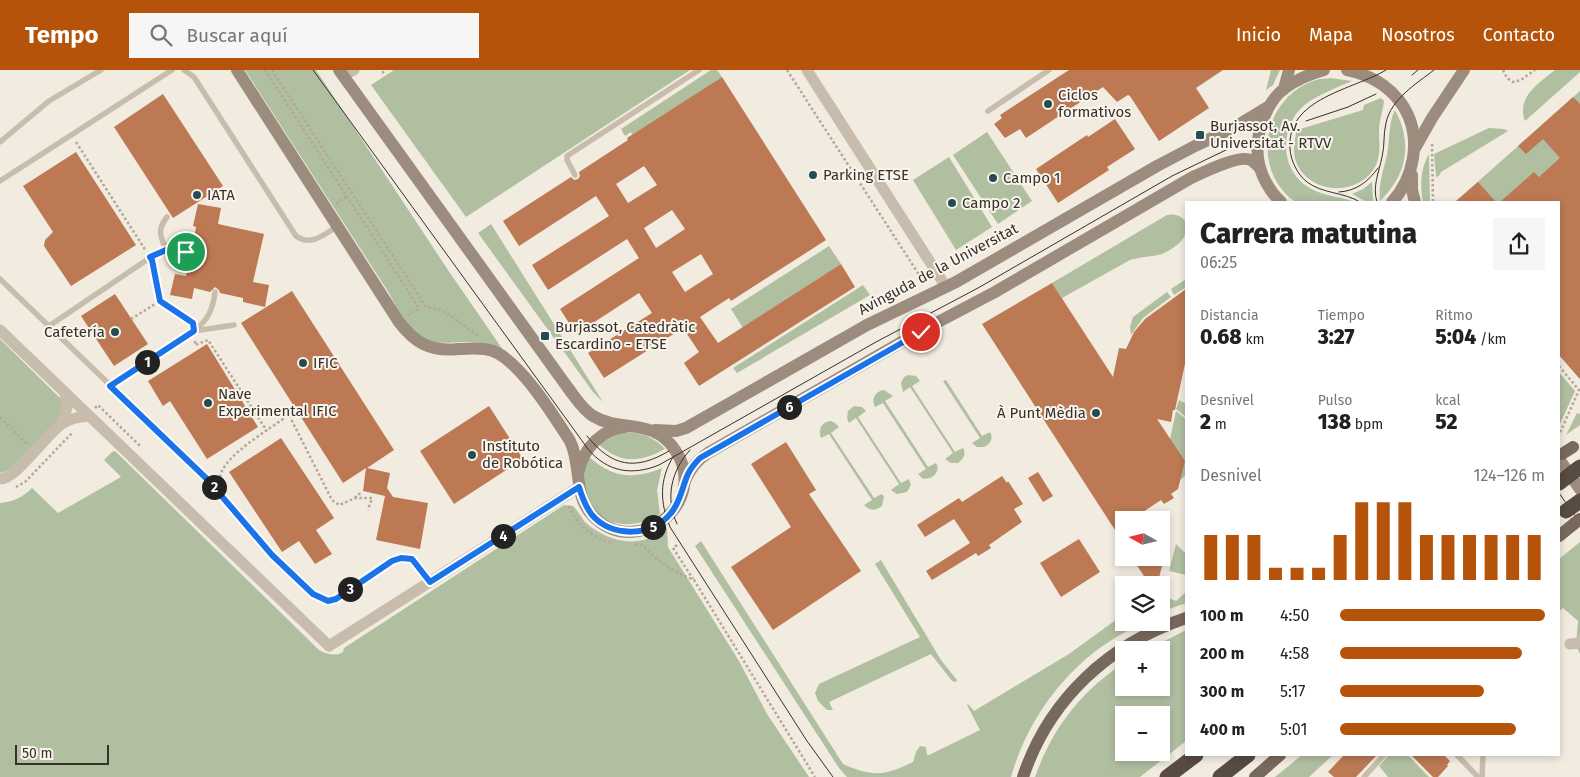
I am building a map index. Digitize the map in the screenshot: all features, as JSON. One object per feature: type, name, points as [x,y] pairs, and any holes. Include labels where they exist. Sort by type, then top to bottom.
[{"type":"highway","points":[[1560,482],[1580,467]]},
{"type":"highway","points":[[1570,517],[1580,501]]},
{"type":"highway","points":[[1167,777],[1195,756]]},
{"type":"highway","points":[[1220,777],[1247,756]]},
{"type":"main road","points":[[1560,457],[1577,444]]},
{"type":"main road","points":[[1560,534],[1570,517]]},
{"type":"main road","points":[[1023,777],[1030,755],[1046,726],[1068,695],[1097,668],[1128,645],[1158,629],[1185,618]]},
{"type":"main road","points":[[1255,777],[1279,756]]},
{"type":"street","points":[[237,70],[399,322],[415,340],[429,347],[442,349],[482,348],[510,361],[524,377],[570,441],[574,451],[578,482],[584,502],[593,516],[606,526],[621,531],[637,532],[653,527],[666,518],[680,500],[692,467],[708,452],[995,292],[1191,178],[1212,168],[1242,160],[1251,160],[1260,168]]},
{"type":"street","points":[[807,70],[946,287]]},
{"type":"street","points":[[1284,88],[1289,70]]},
{"type":"street","points":[[1280,201],[1272,193],[1260,168],[1258,156],[1258,143],[1268,106],[1284,88],[1304,76],[1324,70]]},
{"type":"street","points":[[1348,70],[1373,78],[1387,87],[1408,116],[1414,134],[1412,190],[1415,201]]},
{"type":"street","points":[[1393,201],[1404,188],[1410,174],[1413,156],[1432,118],[1464,70]]},
{"type":"street","points":[[345,72],[568,388],[587,412],[602,420],[645,428],[659,433],[676,451],[684,472],[684,486]]},
{"type":"street","name":"Avinguda de la Universitat","points":[[645,428],[667,431],[686,428],[867,325],[946,287],[1157,166],[1235,128],[1268,106]]},
{"type":"street","points":[[0,330],[329,646],[430,582],[578,482],[581,462],[594,441],[606,432],[618,427],[632,426]]},
{"type":"street","points":[[61,424],[66,408],[65,393]]},
{"type":"street","points":[[0,479],[4,479],[16,471],[61,424],[74,418],[88,416]]},
{"type":"street","points":[[1560,457],[1580,490]]},
{"type":"lane","points":[[0,142],[49,101],[101,70]]},
{"type":"lane","points":[[0,181],[172,70]]},
{"type":"lane","points":[[184,70],[194,77],[296,236],[301,240],[318,239],[338,226]]},
{"type":"lane","points":[[575,175],[566,160],[567,156],[699,70]]},
{"type":"lane","points":[[988,111],[1049,70]]},
{"type":"lane","points":[[166,250],[160,236],[161,225],[167,217]]},
{"type":"lane","points":[[48,326],[150,257],[166,250],[177,250],[191,254]]},
{"type":"lane","points":[[0,279],[207,479],[272,555],[319,598],[328,601],[336,599],[392,561],[401,558],[412,559],[430,582]]},
{"type":"lane","points":[[110,386],[194,331],[209,317],[215,292]]},
{"type":"lane","points":[[194,331],[234,325]]},
{"type":"lane","points":[[1364,777],[1383,756]]},
{"type":"lane","points":[[1458,756],[1478,777]]},
{"type":"lane","points":[[1482,756],[1482,777]]},
{"type":"path","points":[[265,70],[419,308],[405,317]]},
{"type":"path","points":[[272,70],[426,306],[441,310],[452,317],[480,338],[481,343]]},
{"type":"path","points":[[382,73],[386,70]]},
{"type":"path","points":[[787,70],[932,294]]},
{"type":"path","points":[[1503,70],[1507,78],[1513,82],[1521,80],[1535,70]]},
{"type":"path","points":[[71,135],[152,260],[160,301],[193,323],[195,345],[208,340],[267,431]]},
{"type":"path","points":[[1432,140],[1433,201]]},
{"type":"path","points":[[333,206],[347,196]]},
{"type":"path","points":[[132,319],[160,301]]},
{"type":"path","points":[[1560,367],[1579,390],[1560,433]]},
{"type":"path","points":[[10,490],[24,482],[98,405],[146,452]]},
{"type":"path","points":[[220,477],[223,468],[239,451],[289,415],[332,500],[339,505],[355,498],[358,494],[363,494]]},
{"type":"path","points":[[0,417],[28,445]]},
{"type":"path","points":[[22,450],[34,439]]},
{"type":"path","points":[[355,498],[372,498],[368,510]]},
{"type":"path","points":[[677,546],[673,548],[814,777]]},
{"type":"path","points":[[678,574],[694,580]]},
{"type":"green space","points":[[245,70],[316,70],[503,350],[469,342],[437,343],[416,334],[403,318],[389,293]]},
{"type":"green space","points":[[394,70],[690,70],[466,217],[371,85]]},
{"type":"green space","points":[[711,70],[717,70],[722,77],[632,135],[631,132],[625,136],[621,129]]},
{"type":"green space","points":[[1271,70],[1280,70],[1273,85],[1266,90]]},
{"type":"green space","points":[[1555,70],[1580,70],[1580,72],[1525,121],[1523,112],[1526,98],[1536,86]]},
{"type":"green space","points":[[1331,78],[1352,81],[1315,98],[1300,109],[1288,130],[1286,142],[1290,166],[1296,176],[1311,189],[1352,201],[1294,201],[1278,184],[1271,169],[1268,154],[1268,138],[1272,123],[1279,109],[1289,96],[1301,87],[1318,79]]},
{"type":"green space","points":[[1580,91],[1580,379],[1560,356],[1560,201],[1456,201]]},
{"type":"green space","points":[[1381,98],[1384,101],[1379,127],[1379,157],[1369,175],[1348,187],[1336,188],[1325,187],[1304,175],[1294,156],[1297,130],[1363,110],[1364,105]]},
{"type":"green space","points":[[1395,110],[1404,135],[1404,158],[1396,181],[1380,201],[1380,184],[1387,155],[1391,121]]},
{"type":"green space","points":[[1489,128],[1508,131],[1441,172],[1436,177],[1434,154]]},
{"type":"green space","name":"Campo 1","points":[[987,132],[1032,201],[998,224],[953,155]]},
{"type":"green space","points":[[1429,154],[1430,201],[1423,201],[1421,190],[1426,160]]},
{"type":"green space","name":"Campo 2","points":[[949,157],[992,227],[956,250],[913,180]]},
{"type":"green space","points":[[1372,182],[1373,201],[1365,201],[1352,194]]},
{"type":"green space","points":[[1167,215],[1180,216],[1185,221],[1184,238],[1165,253],[1130,260],[1062,298],[1052,283]]},
{"type":"green space","points":[[491,224],[603,402],[593,392],[478,233]]},
{"type":"green space","points":[[829,246],[841,264],[743,328],[731,309]]},
{"type":"green space","points":[[1185,280],[1185,288],[1174,295],[1171,289]]},
{"type":"green space","points":[[863,285],[870,295],[737,373],[733,368]]},
{"type":"green space","points":[[1167,292],[1171,297],[1143,318],[1131,335],[1130,327],[1133,317]]},
{"type":"green space","points":[[0,339],[63,403],[58,420],[10,470],[0,473]]},
{"type":"green space","points":[[1560,373],[1575,391],[1560,424]]},
{"type":"green space","points":[[908,375],[916,376],[920,381],[912,386],[955,452],[963,448],[964,456],[958,463],[951,463],[945,459],[953,453],[910,387],[903,392],[901,383],[904,377]]},
{"type":"green space","points":[[946,380],[982,436],[990,432],[990,443],[986,446],[977,447],[972,443],[980,438],[943,381]]},
{"type":"green space","points":[[884,390],[893,396],[885,401],[928,467],[936,463],[937,472],[930,478],[923,479],[918,474],[926,469],[883,403],[875,407],[873,401],[875,396],[878,392]]},
{"type":"green space","points":[[1179,400],[1185,403],[1185,416],[1176,409]]},
{"type":"green space","points":[[854,406],[862,407],[866,411],[858,417],[901,483],[909,479],[911,485],[907,492],[897,494],[891,490],[899,484],[856,418],[849,423],[847,418],[848,411]]},
{"type":"green space","points":[[1176,411],[1185,418],[1185,476],[1180,480],[1184,461],[1170,439]]},
{"type":"green space","points":[[1577,413],[1580,414],[1580,425],[1566,435]]},
{"type":"green space","points":[[831,421],[839,427],[831,433],[874,498],[882,494],[884,497],[882,506],[879,508],[870,509],[864,505],[872,500],[829,434],[821,438],[821,427]]},
{"type":"green space","points":[[624,432],[646,436],[656,441],[665,449],[647,457],[630,459],[622,458],[606,451],[598,444],[605,438]]},
{"type":"green space","points":[[115,451],[319,650],[331,654],[343,652],[344,648],[564,505],[573,506],[591,527],[605,535],[620,540],[635,541],[647,539],[667,527],[668,547],[739,661],[767,714],[809,777],[0,777],[0,503],[18,499],[32,488],[58,513],[121,477],[104,460]]},
{"type":"green space","points":[[588,456],[606,469],[623,475],[641,474],[662,468],[657,490],[660,514],[649,520],[625,524],[604,518],[595,510],[589,500],[585,487],[584,467]]},
{"type":"green space","points":[[701,541],[843,764],[871,773],[894,770],[913,762],[920,746],[926,747],[927,755],[929,755],[980,730],[968,704],[974,711],[1069,654],[1115,621],[1115,631],[1128,631],[1093,653],[1062,683],[1031,727],[1011,777],[847,777],[839,768],[695,546]]},
{"type":"green space","points":[[1580,542],[1580,654],[1576,645],[1578,621],[1563,608],[1560,610],[1560,558]]},
{"type":"green space","points":[[1176,544],[1185,552],[1185,575],[1169,571]]},
{"type":"green space","points":[[881,560],[941,660],[957,680],[956,682],[952,681],[931,654],[829,702],[833,710],[827,710],[818,701],[815,693],[819,684],[920,637],[875,564]]},
{"type":"green space","points":[[1185,593],[1185,603],[1170,609],[1170,599],[1176,601]]},
{"type":"green space","points":[[1185,631],[1185,742],[1170,754],[1170,706],[1115,706],[1115,761],[1160,761],[1140,777],[1035,777],[1059,727],[1081,699],[1115,670],[1115,696],[1170,696],[1170,641],[1165,641]]},
{"type":"green space","points":[[1301,756],[1332,756],[1309,777],[1275,777]]},
{"type":"green space","points":[[1388,756],[1409,756],[1429,777],[1388,777],[1379,766]]},
{"type":"building","points":[[1069,70],[1223,70],[1196,88],[1209,108],[1159,141],[1130,96],[1128,95],[1117,102],[1103,87],[1026,138],[1020,129],[1005,138],[994,124],[1002,118],[1000,115]]},
{"type":"building","points":[[722,77],[826,240],[731,301],[729,298],[700,317],[718,343],[841,264],[855,287],[699,386],[684,363],[699,352],[683,328],[604,378],[588,353],[652,313],[639,293],[576,334],[560,309],[639,258],[627,239],[548,290],[532,265],[609,216],[596,196],[519,246],[503,221],[571,177],[574,180],[578,179],[580,176],[579,172],[628,140],[627,138]],"holes":[[[644,166],[657,185],[628,203],[616,184]],[[672,210],[685,229],[656,248],[644,228]],[[701,254],[713,274],[685,292],[672,272]]]},
{"type":"building","points":[[163,94],[223,186],[173,218],[114,127]]},
{"type":"building","points":[[1573,97],[1580,104],[1580,379],[1560,356],[1560,201],[1501,201],[1534,172],[1539,177],[1560,158],[1543,139],[1526,154],[1518,146]]},
{"type":"building","points":[[1115,119],[1135,149],[1107,167],[1109,170],[1058,203],[1036,169]]},
{"type":"building","points":[[76,152],[136,245],[71,286],[44,246],[45,240],[53,232],[23,186]]},
{"type":"building","points":[[1478,182],[1495,201],[1456,201]]},
{"type":"building","points":[[198,204],[221,208],[218,224],[264,234],[253,282],[269,285],[265,307],[243,302],[243,298],[220,293],[215,287],[210,292],[194,288],[192,299],[170,295],[175,274],[186,276],[190,258],[193,258],[195,255],[192,249],[196,227],[193,226]]},
{"type":"building","name":"À Punt Mèdia","points":[[1052,283],[1113,377],[1119,348],[1126,349],[1134,332],[1145,319],[1185,290],[1185,364],[1175,410],[1173,410],[1171,422],[1157,419],[1185,461],[1178,489],[1171,494],[1174,498],[1164,504],[1161,500],[1144,511],[1115,511],[1115,530],[982,324]]},
{"type":"building","points":[[292,291],[394,450],[367,468],[390,473],[387,488],[393,497],[428,503],[420,549],[376,540],[385,496],[363,491],[366,468],[343,483],[241,323]]},
{"type":"building","name":"Cafetería","points":[[115,294],[148,344],[114,366],[81,316]]},
{"type":"building","name":"Nave Experimental IFIC","points":[[207,344],[258,427],[207,459],[170,401],[163,406],[148,381]]},
{"type":"building","name":"Instituto de Robótica","points":[[489,406],[523,459],[454,504],[420,451]]},
{"type":"building","points":[[281,438],[334,518],[316,530],[332,554],[315,564],[299,541],[282,552],[229,472]]},
{"type":"building","points":[[786,442],[816,490],[809,494],[861,571],[773,630],[731,567],[791,527],[751,464]]},
{"type":"building","points":[[1038,472],[1053,496],[1043,502],[1028,478]]},
{"type":"building","points":[[1002,476],[1007,483],[1008,481],[1023,504],[1014,509],[1022,522],[989,545],[991,548],[978,556],[976,553],[932,580],[926,571],[970,543],[954,519],[925,537],[917,525],[959,498],[962,502]]},
{"type":"building","points":[[1079,539],[1100,572],[1061,597],[1040,563]]},
{"type":"building","points":[[1137,566],[1162,566],[1160,576],[1144,576]]},
{"type":"building","points":[[1343,756],[1376,756],[1356,777],[1334,777],[1328,772]]},
{"type":"building","points":[[1412,756],[1445,756],[1450,761],[1438,777],[1433,777]]},
{"type":"tram line","points":[[313,70],[588,449],[603,463],[621,470],[630,471],[659,465],[876,342],[978,288],[1172,176],[1228,149]]},
{"type":"tram line","points":[[1358,201],[1320,189],[1303,179],[1297,171],[1292,158],[1290,149],[1292,132],[1299,118],[1310,107],[1340,90],[1386,70]]},
{"type":"tram line","points":[[1412,75],[1418,70]]},
{"type":"tram line","points":[[1377,201],[1376,185],[1383,153],[1385,127],[1389,114],[1405,93],[1434,70]]},
{"type":"tram line","points":[[1306,121],[1348,107],[1376,94]]},
{"type":"tram line","points":[[1339,192],[1351,190],[1361,185],[1378,168]]},
{"type":"tram line","points":[[587,436],[606,454],[615,460],[625,463],[645,461],[669,451]]},
{"type":"tram line","points":[[677,524],[671,504],[672,485],[678,467],[690,450]]},
{"type":"tram line","points":[[673,457],[665,474],[662,492],[664,509],[670,527],[807,741],[833,777]]},
{"type":"tram line","points":[[1560,494],[1580,523]]},
{"type":"place","name":"Ciclos formativos","points":[[1048,104]]},
{"type":"place","name":"Burjassot, Av. Universitat - RTVV","points":[[1200,135]]},
{"type":"place","name":"Parking ETSE","points":[[813,175]]},
{"type":"place","name":"Campo 1","points":[[993,178]]},
{"type":"place","name":"IATA","points":[[197,195]]},
{"type":"place","name":"Campo 2","points":[[952,203]]},
{"type":"place","name":"Cafetería","points":[[115,332]]},
{"type":"place","name":"Burjassot, Catedràtic Escardino - ETSE","points":[[545,336]]},
{"type":"place","name":"IFIC","points":[[303,363]]},
{"type":"place","name":"Nave Experimental IFIC","points":[[208,403]]},
{"type":"place","name":"À Punt Mèdia","points":[[1096,413]]},
{"type":"place","name":"Instituto de Robótica","points":[[472,455]]},
{"type":"route","points":[[186,252],[166,250],[150,257],[160,301],[193,323],[194,331],[110,386],[207,479],[251,532],[298,581],[313,594],[328,601],[336,599],[392,561],[401,558],[412,559],[430,582],[579,487],[584,502],[593,516],[606,526],[621,531],[637,532],[653,527],[672,512],[680,500],[692,467],[708,452],[921,332]]}]
